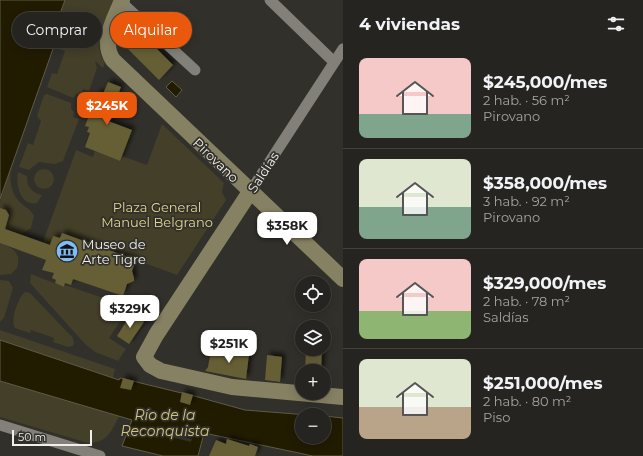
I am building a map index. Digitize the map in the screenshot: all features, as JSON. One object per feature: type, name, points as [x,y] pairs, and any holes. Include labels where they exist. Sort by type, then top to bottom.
[{"type":"street","points":[[270,0],[334,62]]},
{"type":"street","points":[[121,1],[195,70]]},
{"type":"street","name":"Pirovano","points":[[121,1],[107,42],[109,55],[250,192],[343,279]]},
{"type":"street","name":"Saldías","points":[[343,49],[156,335],[144,357],[150,365],[161,371],[232,387],[343,397]]},
{"type":"street","points":[[0,425],[100,456]]},
{"type":"green space","points":[[65,0],[114,0],[102,29],[102,12],[61,12]]},
{"type":"green space","points":[[99,48],[105,63],[103,68],[95,61],[97,68],[89,91],[83,89],[81,94],[77,93],[73,98],[47,87],[52,73],[57,74],[65,51],[60,49]]},
{"type":"green space","points":[[47,94],[71,103],[71,109],[74,112],[73,117],[79,119],[63,161],[55,164],[39,162],[29,170],[19,167],[28,143],[33,145],[41,121],[37,116],[44,95]]},
{"type":"green space","name":"Plaza General Manuel Belgrano","points":[[162,124],[224,183],[222,192],[226,200],[177,275],[62,233],[60,238],[53,236],[52,240],[55,247],[43,242],[76,150],[93,157],[95,151],[120,161],[122,156],[147,165]]},
{"type":"green space","points":[[11,168],[10,178],[13,192],[18,200],[34,216],[31,228],[22,234],[5,229],[9,215],[6,210],[0,209],[0,202]]},
{"type":"green space","points":[[40,169],[48,169],[54,175],[54,183],[48,189],[40,189],[34,183],[34,175]]},
{"type":"green space","points":[[18,172],[27,176],[29,186],[33,191],[42,195],[37,203],[27,202],[20,194],[17,182]]},
{"type":"green space","points":[[0,243],[8,246],[15,251],[17,255],[17,268],[11,274],[0,275]]},
{"type":"green space","points":[[31,274],[64,287],[65,285],[121,304],[122,300],[131,305],[109,338],[126,349],[118,361],[95,352],[85,344],[30,283]]},
{"type":"green space","points":[[0,280],[9,281],[13,288],[4,318],[0,322]]},
{"type":"green space","points":[[25,292],[30,293],[73,338],[73,346],[68,347],[53,342],[54,338],[31,330],[30,333],[15,328],[13,320],[14,315],[20,299]]},
{"type":"green space","points":[[0,330],[115,369],[113,378],[0,340]]},
{"type":"green space","points":[[0,381],[120,415],[111,431],[105,438],[100,441],[88,443],[0,417]]},
{"type":"water","points":[[0,0],[65,0],[61,12],[12,12],[12,48],[53,48],[0,199]]},
{"type":"water","points":[[172,81],[182,90],[176,97],[166,87]]},
{"type":"water","name":"Río de la Reconquista","points":[[0,340],[119,380],[120,378],[245,410],[295,414],[295,444],[331,444],[331,417],[343,418],[343,456],[313,456],[204,433],[198,456],[163,456],[122,446],[132,420],[0,381]]},
{"type":"pier","points":[[142,427],[192,439],[191,442],[140,429]]},
{"type":"building","points":[[127,48],[156,48],[173,65],[159,80]]},
{"type":"building","points":[[108,82],[121,87],[108,121],[132,130],[120,161],[85,147],[90,133],[87,132],[89,127],[85,126],[98,92],[103,94]]},
{"type":"building","name":"Museo de Arte Tigre","points":[[0,208],[6,210],[9,215],[5,229],[50,245],[53,236],[60,238],[62,233],[136,260],[132,271],[134,281],[127,284],[123,296],[73,279],[71,285],[65,283],[64,287],[55,283],[56,280],[52,278],[54,273],[42,270],[46,260],[0,243]]},
{"type":"building","points":[[131,314],[144,322],[129,344],[117,336]]},
{"type":"building","points":[[211,350],[249,354],[246,379],[205,371],[208,367]]},
{"type":"building","points":[[267,355],[282,357],[280,382],[265,380]]},
{"type":"building","points":[[306,356],[322,356],[321,364],[305,364]]},
{"type":"building","points":[[123,378],[134,381],[131,390],[120,388]]},
{"type":"building","points":[[182,392],[193,395],[190,405],[180,402]]},
{"type":"building","points":[[227,439],[249,446],[250,444],[258,447],[255,456],[209,456],[216,440],[226,444]]},
{"type":"place","name":"Museo de Arte Tigre","points":[[67,251]]}]
